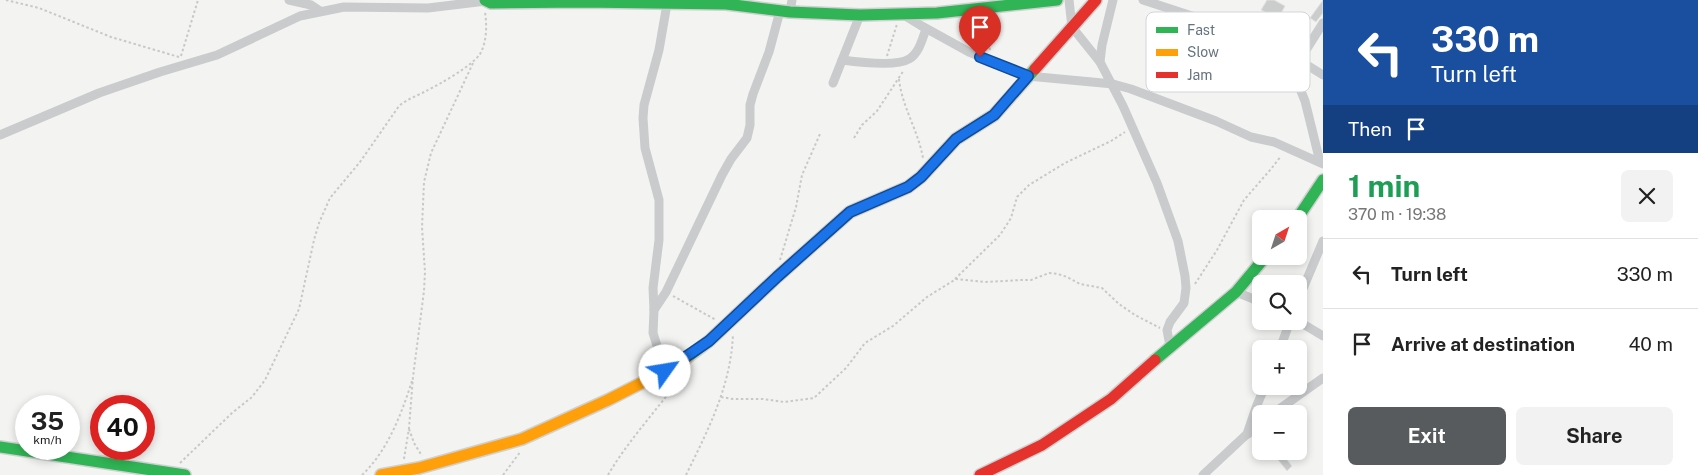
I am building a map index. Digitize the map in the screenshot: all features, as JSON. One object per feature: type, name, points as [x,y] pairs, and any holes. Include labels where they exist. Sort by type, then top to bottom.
[{"type":"street","points":[[289,0],[317,6],[428,8],[485,1],[491,3],[669,2],[726,4],[785,12],[860,14],[937,13],[1050,1]]},
{"type":"street","points":[[654,310],[666,292],[722,174],[747,138],[753,94],[777,26],[792,0]]},
{"type":"street","points":[[1069,0],[1072,28],[1100,62],[1112,84],[1157,183],[1178,241],[1186,288],[1182,306],[1170,322],[1167,330],[1170,346]]},
{"type":"street","points":[[381,475],[429,465],[522,439],[608,400],[688,357],[730,322],[850,212],[908,187],[956,139],[994,115],[1096,0]]},
{"type":"street","points":[[1100,62],[1102,45],[1113,0]]},
{"type":"street","points":[[1143,0],[1180,12]]},
{"type":"street","points":[[665,371],[653,333],[653,288],[659,240],[658,200],[645,148],[643,118],[644,105],[659,50],[669,2]]},
{"type":"street","points":[[0,135],[99,93],[217,55],[317,6]]},
{"type":"street","points":[[833,83],[860,14]]},
{"type":"street","points":[[902,14],[969,52],[1028,76],[1112,84],[1154,97],[1251,137],[1274,142],[1322,163]]},
{"type":"street","points":[[1310,44],[1323,23]]},
{"type":"street","points":[[842,60],[885,63],[905,61],[919,47],[926,29]]},
{"type":"street","points":[[1310,67],[1323,75]]},
{"type":"street","points":[[1301,92],[1322,163]]},
{"type":"street","points":[[1302,210],[1323,180]]},
{"type":"street","points":[[1307,279],[1323,241]]},
{"type":"street","points":[[980,475],[1017,459],[1042,445],[1111,399],[1170,346],[1236,292],[1258,265]]},
{"type":"street","points":[[1236,292],[1252,298]]},
{"type":"street","points":[[1307,326],[1323,336]]},
{"type":"street","points":[[1285,405],[1323,378]]},
{"type":"street","points":[[1247,434],[1261,395]]},
{"type":"street","points":[[1203,475],[1252,430]]},
{"type":"street","points":[[0,446],[136,471],[169,472],[185,475]]},
{"type":"path","points":[[6,0],[39,8],[110,37],[145,48],[173,54],[189,64]]},
{"type":"path","points":[[180,58],[198,0]]},
{"type":"path","points":[[402,471],[409,428],[424,291],[425,265],[422,227],[424,182],[431,154],[475,59],[480,53],[485,36],[485,1]]},
{"type":"path","points":[[979,10],[986,22],[991,62]]},
{"type":"path","points":[[885,63],[893,34],[902,14]]},
{"type":"path","points":[[854,138],[862,125],[877,112],[911,57]]},
{"type":"path","points":[[169,472],[232,413],[252,397],[265,380],[299,309],[316,232],[330,198],[360,162],[399,106],[441,83],[475,59]]},
{"type":"path","points":[[899,78],[902,99],[919,144],[925,172]]},
{"type":"path","points":[[721,396],[733,399],[763,398],[784,402],[814,398],[846,368],[865,343],[893,326],[927,297],[955,279],[1000,236],[1011,218],[1017,198],[1025,188],[1065,163],[1111,141],[1132,127]]},
{"type":"path","points":[[777,277],[781,254],[796,207],[802,175],[820,134]]},
{"type":"path","points":[[1185,298],[1217,250],[1244,200],[1274,166],[1286,147]]},
{"type":"path","points":[[955,279],[985,282],[1031,280],[1047,274],[1058,274],[1080,284],[1101,287],[1119,304],[1135,315],[1167,330]]},
{"type":"path","points":[[666,292],[730,322],[730,357],[726,380],[712,421],[686,475]]},
{"type":"path","points":[[608,475],[623,450],[688,367]]},
{"type":"path","points":[[362,475],[374,462],[392,433],[413,378]]},
{"type":"path","points":[[409,428],[414,443],[429,465]]},
{"type":"path","points":[[504,475],[534,434]]},
{"type":"building","points":[[1267,0],[1274,0],[1285,6],[1282,12],[1265,12],[1261,10]]},
{"type":"building","points":[[1323,0],[1323,13],[1316,22],[1310,18]]},
{"type":"building","points":[[1278,460],[1287,460],[1292,466],[1287,471]]},
{"type":"traffic: fast","points":[[485,0],[491,3],[726,4],[790,12],[860,15],[937,13],[1057,0]]},
{"type":"traffic: fast","points":[[688,357],[709,341],[850,212],[908,187],[921,177],[956,139],[994,115],[1035,69]]},
{"type":"traffic: fast","points":[[1303,210],[1323,180]]},
{"type":"traffic: fast","points":[[1155,360],[1236,292],[1258,265]]},
{"type":"traffic: fast","points":[[0,447],[185,475]]},
{"type":"traffic: slow","points":[[381,475],[419,468],[522,439],[608,400],[688,357]]},
{"type":"traffic: jam","points":[[1035,69],[1096,0]]},
{"type":"traffic: jam","points":[[980,475],[1042,445],[1111,399],[1155,360]]},
{"type":"route","points":[[665,371],[709,341],[850,212],[908,187],[921,177],[956,139],[994,115],[1028,76],[980,57]]}]
